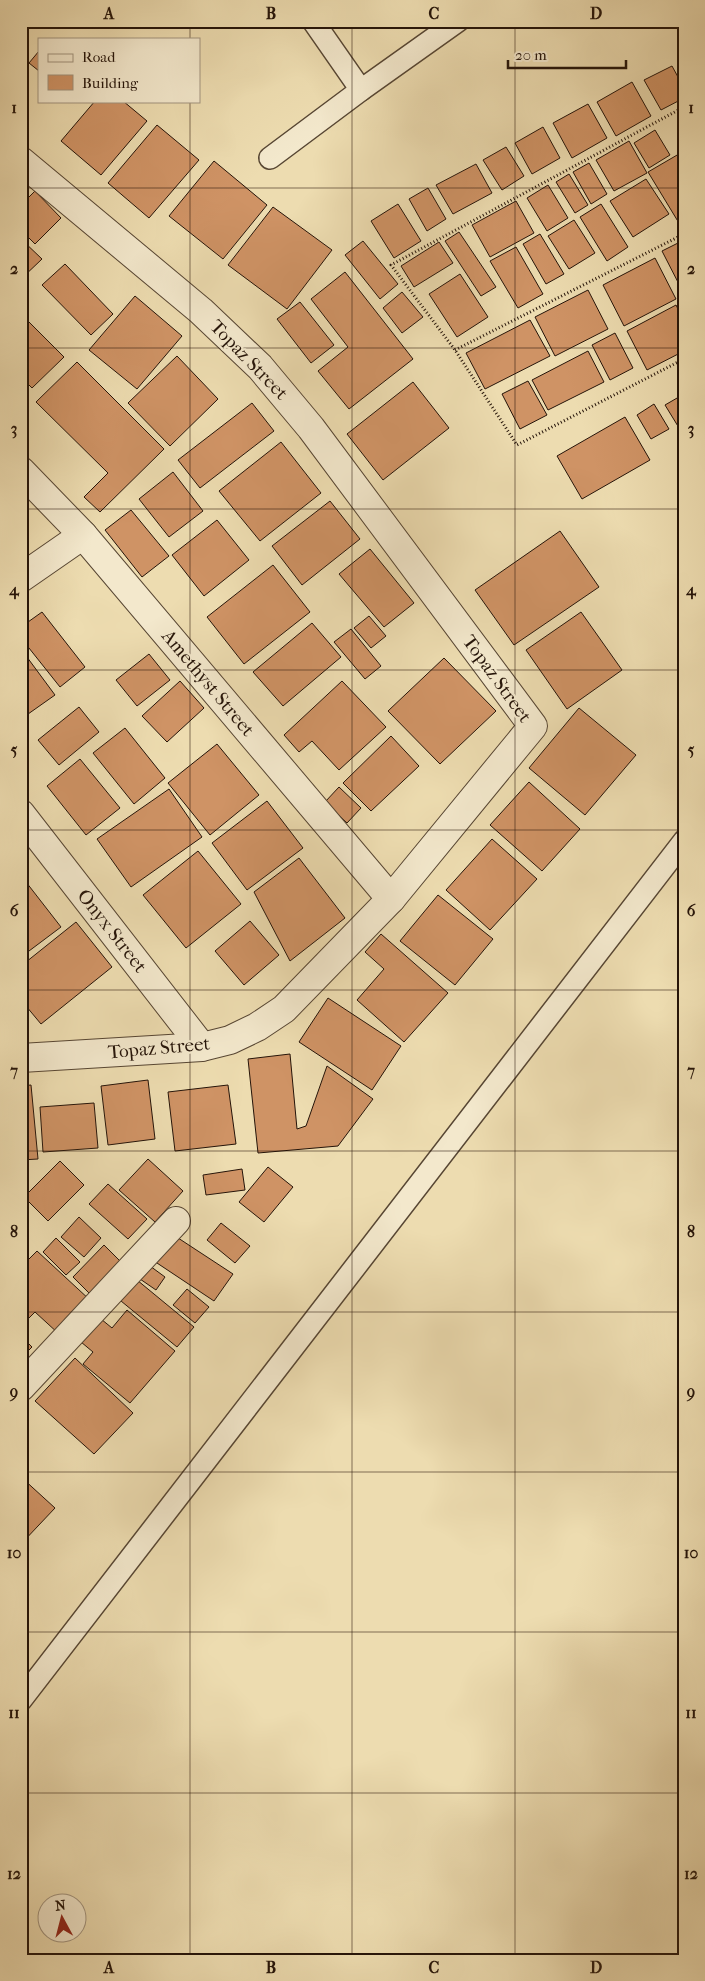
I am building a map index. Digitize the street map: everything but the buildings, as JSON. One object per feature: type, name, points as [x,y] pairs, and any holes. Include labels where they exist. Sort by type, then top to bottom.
[{"type":"street","name":"Topaz Street","points":[[21,161],[201,311],[260,367],[311,428],[533,726],[391,898],[284,1009],[257,1027],[230,1040],[202,1047],[21,1058]]},
{"type":"street","name":"Amethyst Street","points":[[21,471],[83,536],[391,898]]},
{"type":"street","points":[[21,578],[83,536]]},
{"type":"street","name":"Onyx Street","points":[[21,814],[202,1047]]},
{"type":"street","points":[[21,1387],[176,1220]]},
{"type":"lane","points":[[313,21],[361,90]]},
{"type":"lane","points":[[270,158],[458,21]]},
{"type":"lane","points":[[21,1700],[684,841]]},
{"type":"path","points":[[684,108],[391,265],[455,350],[517,445],[684,359]]},
{"type":"path","points":[[455,350],[684,234]]}]
